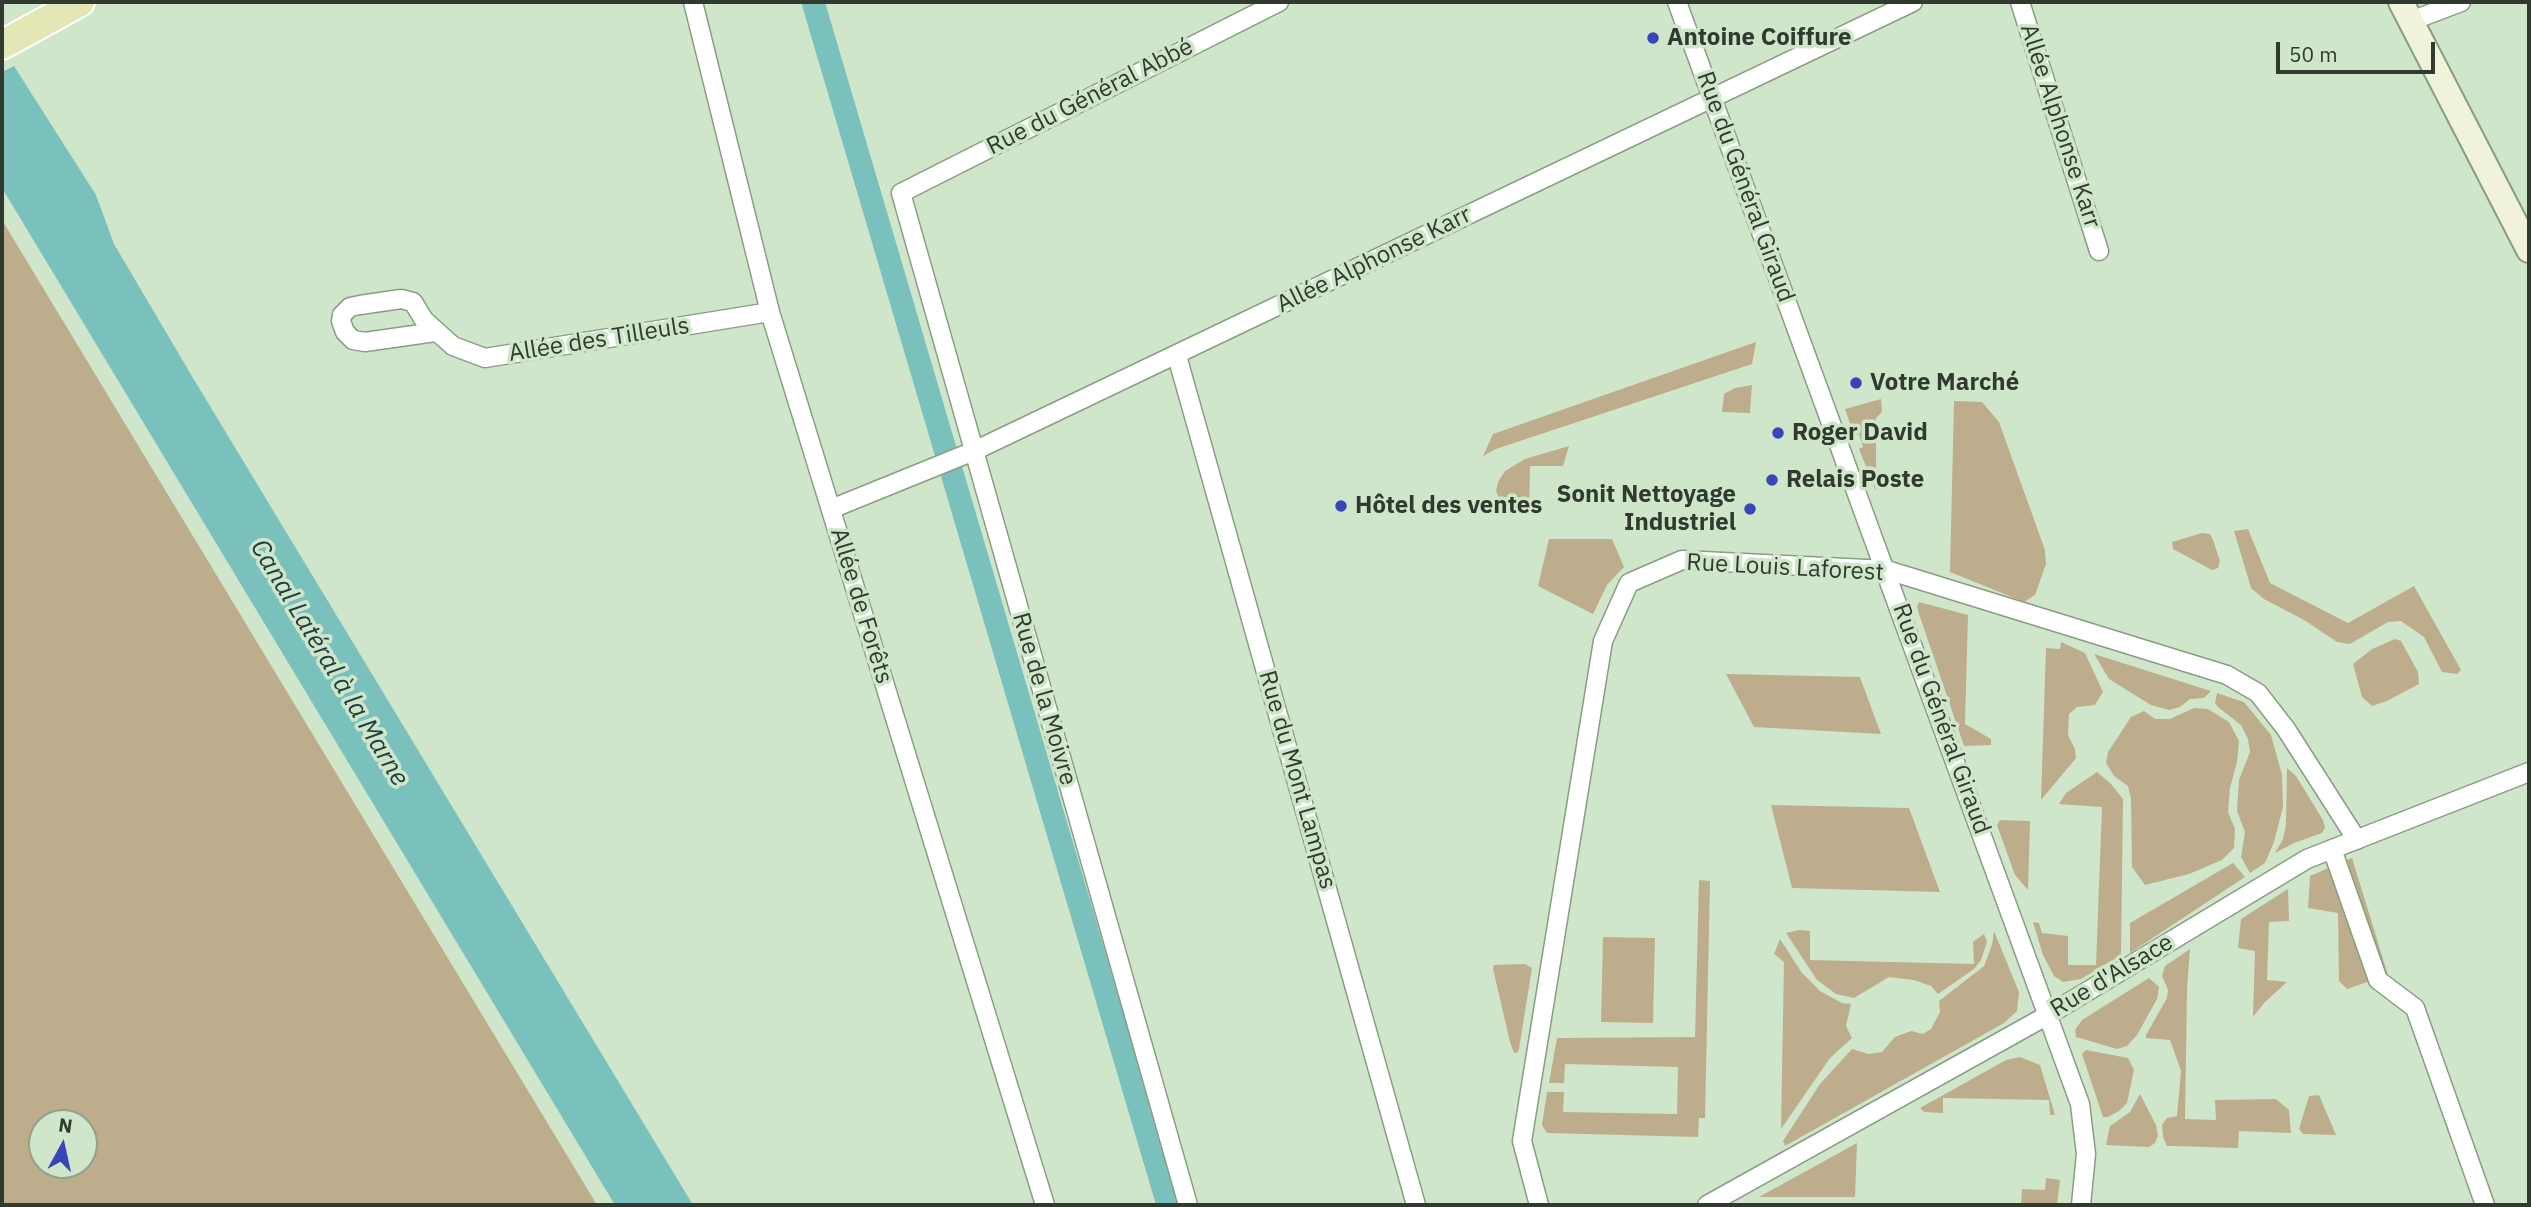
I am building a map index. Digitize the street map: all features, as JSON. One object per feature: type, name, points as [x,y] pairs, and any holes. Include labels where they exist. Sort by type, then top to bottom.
[{"type":"main road","points":[[2,45],[80,2]]},
{"type":"main road","points":[[2406,12],[2529,250]]},
{"type":"street","name":"Allée de Forêts","points":[[694,2],[770,312],[1045,1205]]},
{"type":"street","name":"Rue du Général Abbé","points":[[901,193],[1279,2]]},
{"type":"street","name":"Rue du Général Giraud","points":[[1677,2],[1887,570],[2080,1104],[2086,1154],[2081,1205]]},
{"type":"street","name":"Allée Alphonse Karr","points":[[831,509],[971,452],[1177,356],[1913,2]]},
{"type":"street","name":"Allée Alphonse Karr","points":[[2020,2],[2099,251]]},
{"type":"street","points":[[2406,12],[2461,2]]},
{"type":"street","name":"Rue de la Moivre","points":[[901,193],[971,452],[1188,1205]]},
{"type":"street","name":"Allée des Tilleuls","points":[[435,332],[365,342],[353,340],[345,332],[341,321],[342,315],[350,307],[401,299],[413,302],[435,332],[453,346],[485,358],[770,312]]},
{"type":"street","name":"Rue du Mont Lampas","points":[[1177,356],[1416,1205]]},
{"type":"street","name":"Rue Louis Laforest","points":[[1539,1205],[1522,1141],[1603,641],[1629,583],[1682,560],[1887,570],[2220,672],[2258,693],[2286,729],[2357,839]]},
{"type":"street","name":"Rue d'Alsace","points":[[1707,1205],[2048,1015],[2307,859],[2529,772]]},
{"type":"street","points":[[2332,849],[2378,980],[2414,1009],[2485,1205]]},
{"type":"shaded area","points":[[2,220],[597,1205],[2,1205]]},
{"type":"shaded area","points":[[1756,342],[1752,364],[1496,449],[1483,456],[1493,434]]},
{"type":"shaded area","points":[[1752,385],[1750,413],[1722,412],[1724,394],[1735,388]]},
{"type":"shaded area","points":[[1881,399],[1882,412],[1876,418],[1876,491],[1859,449],[1863,447],[1859,434],[1854,435],[1845,409]]},
{"type":"shaded area","points":[[1954,401],[1982,402],[1999,422],[2045,550],[2046,564],[2035,595],[2024,602],[1950,572]]},
{"type":"shaded area","points":[[1569,446],[1563,466],[1530,466],[1529,514],[1514,513],[1502,505],[1496,491],[1505,471],[1525,459]]},
{"type":"shaded area","points":[[2248,529],[2270,583],[2348,623],[2414,586],[2461,670],[2457,674],[2442,672],[2424,637],[2401,621],[2388,622],[2350,644],[2337,642],[2304,620],[2264,599],[2251,588],[2234,531]]},
{"type":"shaded area","points":[[2202,533],[2210,534],[2213,540],[2220,561],[2218,568],[2212,570],[2173,549],[2172,542]]},
{"type":"shaded area","points":[[1549,539],[1612,539],[1624,567],[1607,585],[1593,614],[1538,586]]},
{"type":"shaded area","points":[[1919,602],[1968,615],[1965,724],[1991,739],[1991,745],[1964,746],[1919,614]]},
{"type":"shaded area","points":[[2395,639],[2401,641],[2418,672],[2419,684],[2372,706],[2362,697],[2353,664],[2372,649]]},
{"type":"shaded area","points":[[2061,642],[2085,653],[2103,692],[2095,705],[2077,707],[2069,714],[2068,735],[2076,758],[2041,800],[2046,648],[2060,649]]},
{"type":"shaded area","points":[[2094,654],[2211,691],[2204,698],[2190,699],[2180,707],[2169,710],[2151,705],[2109,679]]},
{"type":"shaded area","points":[[1726,674],[1860,677],[1881,734],[1754,727]]},
{"type":"shaded area","points":[[2217,693],[2244,702],[2271,735],[2282,775],[2283,807],[2274,842],[2265,863],[2250,873],[2241,857],[2245,832],[2237,811],[2239,780],[2250,752],[2248,739],[2241,725],[2215,703]]},
{"type":"shaded area","points":[[2194,708],[2208,709],[2229,722],[2239,741],[2228,812],[2235,829],[2234,848],[2222,860],[2189,874],[2145,885],[2132,867],[2131,799],[2128,786],[2114,776],[2106,763],[2108,752],[2131,717],[2144,711],[2155,719],[2170,719]]},
{"type":"shaded area","points":[[2287,768],[2296,776],[2323,820],[2325,828],[2322,833],[2275,853],[2283,839],[2286,825]]},
{"type":"shaded area","points":[[2097,772],[2123,799],[2121,955],[2081,979],[2063,982],[2054,976],[2043,955],[2033,922],[2039,923],[2042,933],[2068,936],[2068,965],[2096,965],[2102,807],[2059,804],[2066,793]]},
{"type":"shaded area","points":[[1771,805],[1909,808],[1940,892],[1792,888]]},
{"type":"shaded area","points":[[2000,820],[2030,821],[2028,890],[2015,875],[1997,825]]},
{"type":"shaded area","points":[[2352,858],[2388,975],[2347,989],[2339,981],[2338,913],[2308,908],[2310,876]]},
{"type":"shaded area","points":[[2233,863],[2245,877],[2130,953],[2130,923]]},
{"type":"shaded area","points":[[1699,880],[1710,881],[1705,1118],[1699,1118],[1698,1137],[1547,1133],[1542,1125],[1547,1092],[1564,1092],[1563,1112],[1677,1114],[1678,1067],[1565,1064],[1564,1083],[1549,1083],[1557,1038],[1695,1037]]},
{"type":"shaded area","points":[[2288,889],[2289,921],[2269,922],[2267,980],[2287,982],[2253,1017],[2255,951],[2238,948],[2241,919]]},
{"type":"shaded area","points":[[1810,931],[1810,960],[1974,964],[1973,942],[1984,934],[1987,942],[1981,960],[1974,969],[1938,994],[1931,986],[1914,980],[1889,977],[1854,998],[1836,994],[1817,980],[1786,933]]},
{"type":"shaded area","points":[[1994,931],[2019,992],[2017,1011],[2004,1023],[1785,1146],[1783,1141],[1820,1084],[1852,1049],[1869,1054],[1882,1052],[1895,1037],[1911,1031],[1923,1034],[1931,1029],[1940,1012],[1939,1001],[1984,966]]},
{"type":"shaded area","points":[[1603,937],[1655,938],[1653,1023],[1601,1022]]},
{"type":"shaded area","points":[[1780,939],[1802,973],[1820,991],[1842,1003],[1851,1004],[1846,1026],[1852,1038],[1830,1058],[1781,1129],[1784,962],[1774,954]]},
{"type":"shaded area","points":[[2190,949],[2185,1119],[2216,1120],[2215,1100],[2276,1099],[2289,1110],[2291,1133],[2239,1131],[2238,1148],[2167,1146],[2162,1125],[2167,1118],[2177,1116],[2181,1071],[2170,1040],[2146,1038],[2146,1035],[2167,998],[2168,990],[2162,976],[2165,966]]},
{"type":"shaded area","points":[[1525,964],[1532,968],[1519,1049],[1514,1053],[1493,969],[1494,965]]},
{"type":"shaded area","points":[[2149,978],[2159,987],[2157,999],[2137,1035],[2127,1046],[2117,1049],[2076,1037],[2075,1030],[2082,1020]]},
{"type":"shaded area","points":[[2086,1050],[2128,1058],[2134,1070],[2127,1103],[2108,1117],[2103,1117],[2082,1054]]},
{"type":"shaded area","points":[[2020,1057],[2040,1065],[2055,1115],[2050,1115],[2049,1100],[1943,1098],[1943,1113],[1924,1112],[1920,1108],[2006,1060]]},
{"type":"shaded area","points":[[2140,1094],[2156,1125],[2158,1136],[2155,1143],[2149,1147],[2106,1145],[2110,1126],[2130,1112]]},
{"type":"shaded area","points":[[2319,1095],[2336,1135],[2303,1134],[2299,1129],[2309,1096]]},
{"type":"shaded area","points":[[1857,1143],[1855,1197],[1759,1197]]},
{"type":"shaded area","points":[[2046,1178],[2060,1180],[2057,1205],[2021,1205],[2022,1189],[2045,1190]]},
{"type":"water","name":"Canal Latéral à la Marne","points":[[14,66],[96,195],[114,244],[193,378],[693,1205],[615,1205],[2,188],[2,72]]},
{"type":"waterway","points":[[813,2],[1168,1205]]},
{"type":"place","name":"Antoine Coiffure","points":[[1653,38]]},
{"type":"place","name":"Votre Marché","points":[[1856,383]]},
{"type":"place","name":"Roger David","points":[[1778,433]]},
{"type":"place","name":"Relais Poste","points":[[1772,480]]},
{"type":"place","name":"Hôtel des ventes","points":[[1341,506]]},
{"type":"place","name":"Sonit Nettoyage Industriel","points":[[1750,509]]}]
